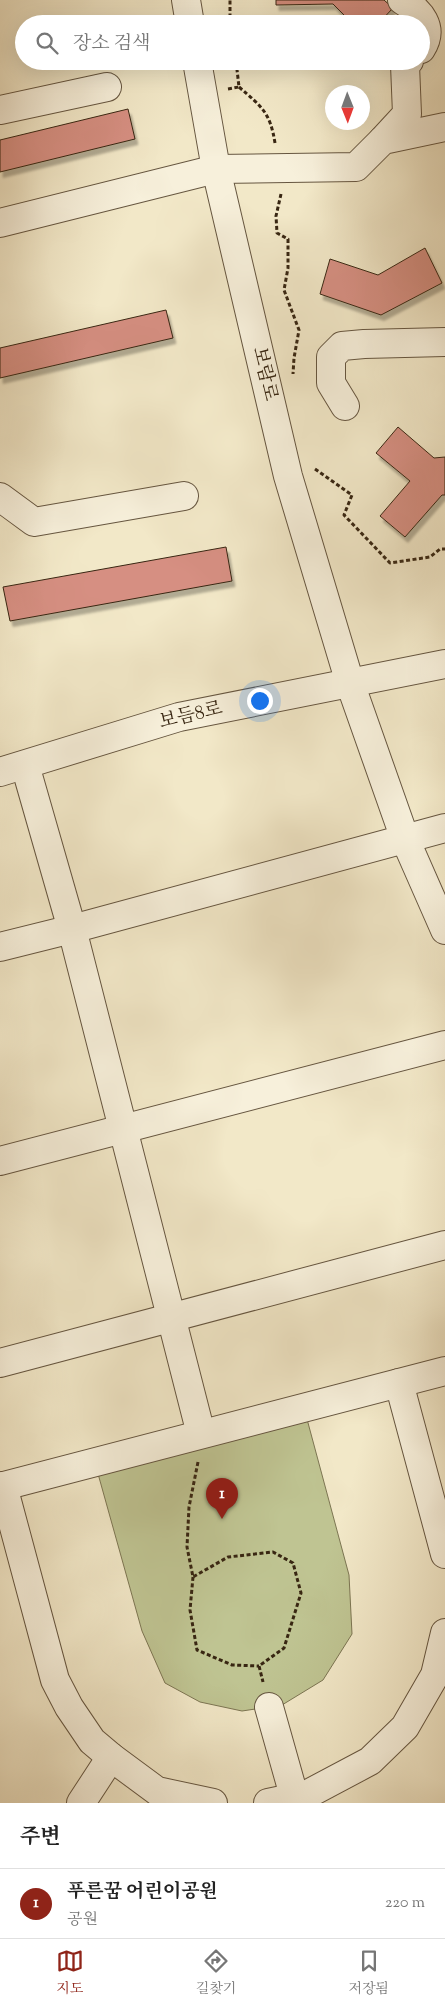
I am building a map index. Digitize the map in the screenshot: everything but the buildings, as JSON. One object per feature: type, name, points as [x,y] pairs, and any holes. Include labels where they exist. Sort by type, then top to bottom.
[{"type":"street","points":[[186,0],[188,15]]},
{"type":"street","points":[[402,0],[417,9],[421,15]]},
{"type":"street","name":"보람로","points":[[199,70],[216,169],[288,476],[350,683],[406,839],[445,930]]},
{"type":"street","points":[[0,223],[216,169],[356,167],[407,114],[405,70]]},
{"type":"street","points":[[0,110],[108,87]]},
{"type":"street","points":[[383,140],[445,127]]},
{"type":"street","points":[[345,406],[331,383],[331,357],[342,346],[445,342]]},
{"type":"street","points":[[0,497],[34,522],[184,496]]},
{"type":"street","name":"보듬8로","points":[[13,768],[179,717],[445,664]]},
{"type":"street","points":[[13,768],[72,929],[201,1434]]},
{"type":"street","points":[[0,947],[445,828]]},
{"type":"street","points":[[0,1162],[445,1045]]},
{"type":"street","points":[[0,1363],[445,1245]]},
{"type":"street","points":[[213,1803],[157,1791],[92,1741],[69,1707],[56,1680],[2,1486],[445,1371]]},
{"type":"street","points":[[399,1382],[445,1554]]},
{"type":"street","points":[[268,1803],[296,1800],[370,1761],[405,1726],[440,1677],[445,1633]]},
{"type":"street","points":[[270,1707],[296,1800]]},
{"type":"street","points":[[81,1803],[111,1757]]},
{"type":"path","points":[[230,0],[230,15]]},
{"type":"path","points":[[225,90],[238,87],[237,70]]},
{"type":"path","points":[[193,1577],[228,1557],[273,1552],[293,1563],[302,1593],[284,1648],[259,1666],[232,1665],[197,1650],[190,1610],[193,1577],[187,1547],[189,1506],[199,1458],[201,1434]]},
{"type":"path","points":[[259,1666],[270,1707]]},
{"type":"green space","points":[[304,1408],[349,1575],[352,1634],[323,1680],[282,1705],[242,1711],[200,1702],[165,1683],[142,1631],[95,1463]]},
{"type":"place","name":"푸른꿈 어린이공원","points":[[222,1519]]}]
